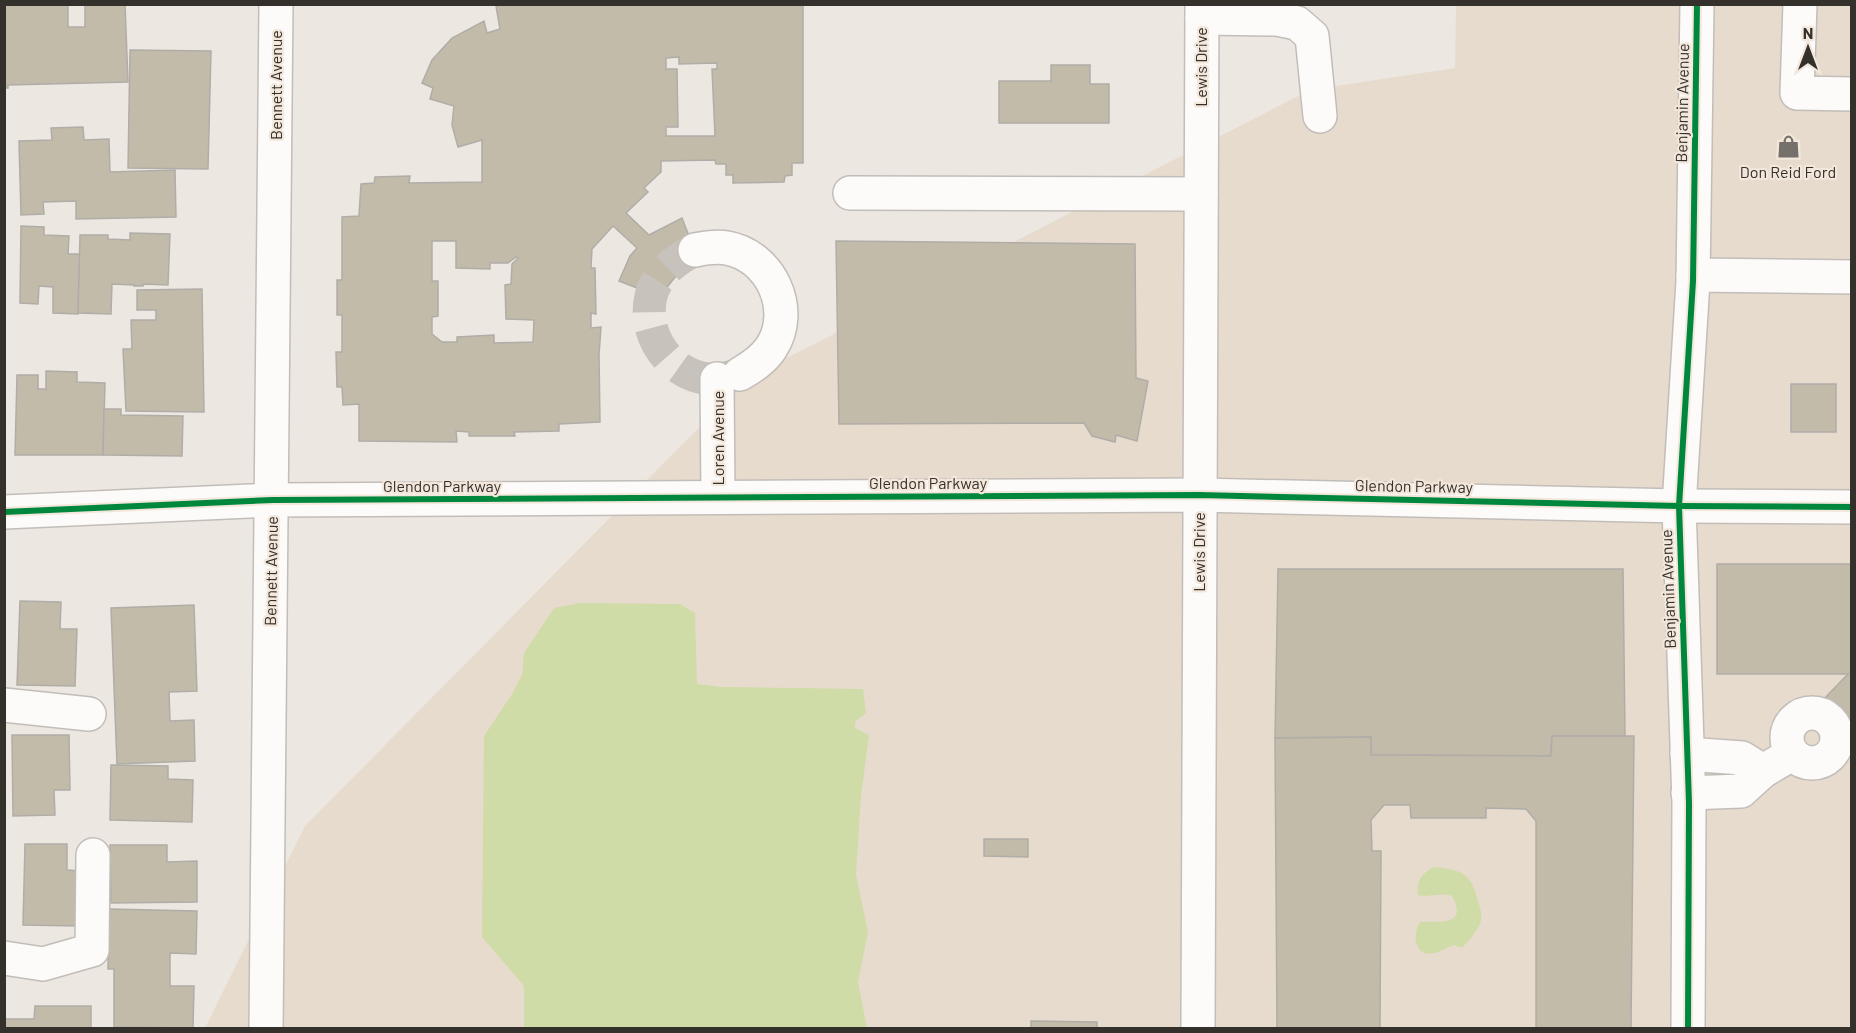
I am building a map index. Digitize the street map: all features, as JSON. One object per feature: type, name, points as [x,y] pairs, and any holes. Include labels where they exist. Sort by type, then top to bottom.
[{"type":"street","name":"Bennett Avenue","points":[[266,1029],[267,768],[273,500],[276,4]]},
{"type":"street","name":"Benjamin Avenue","points":[[1688,1029],[1688,794],[1679,506],[1693,275],[1696,4]]},
{"type":"street","points":[[1800,4],[1797,93],[1851,94]]},
{"type":"street","points":[[1202,11],[1297,22],[1312,36],[1320,116]]},
{"type":"street","name":"Lewis Drive","points":[[1198,1029],[1202,11]]},
{"type":"street","points":[[850,193],[1201,194]]},
{"type":"street","name":"Loren Avenue","points":[[695,250],[726,248],[747,255],[764,268],[776,286],[781,306],[780,328],[772,348],[758,363],[729,377],[718,497]]},
{"type":"street","points":[[1693,275],[1851,277]]},
{"type":"street","name":"Glendon Parkway","points":[[4,512],[273,500],[1199,495],[1679,506],[1851,507]]},
{"type":"street","points":[[4,705],[89,714]]},
{"type":"street","points":[[1687,754],[1742,758],[1763,771]]},
{"type":"street","points":[[1688,794],[1741,791],[1763,771],[1792,754]]},
{"type":"street","points":[[4,958],[43,964],[92,950],[93,855]]},
{"type":"shaded area","points":[[1456,5],[1851,5],[1851,1028],[205,1028],[305,826],[748,378],[1310,90],[1455,68]]},
{"type":"shaded area","points":[[580,603],[680,604],[695,613],[697,684],[721,687],[863,689],[866,713],[855,722],[855,728],[869,735],[861,796],[856,875],[868,932],[858,982],[867,1028],[524,1028],[524,986],[482,937],[484,736],[522,675],[524,653],[554,608]]},
{"type":"shaded area","points":[[1434,867],[1459,872],[1469,879],[1480,908],[1481,918],[1476,931],[1462,948],[1454,945],[1428,954],[1419,949],[1417,944],[1416,933],[1420,922],[1443,922],[1454,918],[1457,913],[1452,896],[1418,895],[1421,878]]},
{"type":"building","points":[[4,4],[68,4],[68,27],[85,27],[85,4],[125,4],[128,82],[8,85],[8,88],[4,88]]},
{"type":"building","points":[[514,4],[803,4],[803,163],[792,163],[792,175],[785,176],[784,182],[733,183],[733,175],[726,175],[726,164],[716,164],[715,160],[661,161],[661,172],[644,188],[648,192],[626,213],[649,235],[682,218],[699,262],[684,269],[676,276],[668,286],[663,298],[619,281],[630,256],[637,248],[613,226],[592,249],[591,268],[595,268],[596,314],[591,313],[591,328],[601,327],[600,422],[559,424],[559,431],[514,432],[515,436],[469,436],[469,432],[456,431],[457,442],[359,441],[359,404],[343,405],[342,387],[337,387],[336,352],[342,352],[342,315],[337,315],[337,280],[342,280],[342,217],[359,216],[361,184],[374,183],[375,177],[410,176],[409,183],[482,182],[482,140],[458,147],[452,125],[454,106],[430,99],[433,88],[422,83],[432,60],[452,38],[484,21],[487,33],[500,29],[496,6]],"holes":[[[679,57],[679,64],[717,63],[717,69],[712,69],[715,136],[666,136],[666,127],[678,127],[677,69],[666,69],[666,58]],[[432,241],[456,241],[456,268],[490,269],[490,263],[508,263],[518,258],[512,264],[511,284],[505,285],[506,319],[534,320],[533,342],[494,343],[494,335],[457,337],[457,342],[442,342],[432,334],[432,317],[438,316],[438,281],[432,281]]]},
{"type":"building","points":[[130,50],[211,51],[208,169],[128,168]]},
{"type":"building","points":[[1051,65],[1090,65],[1090,84],[1109,84],[1109,123],[999,123],[999,81],[1051,81]]},
{"type":"building","points":[[83,127],[84,140],[109,139],[110,172],[175,170],[176,217],[76,219],[76,201],[43,202],[44,214],[21,215],[19,141],[52,140],[51,128]]},
{"type":"building","points":[[21,226],[44,227],[44,235],[69,236],[68,254],[80,254],[78,314],[53,313],[53,287],[39,286],[38,304],[20,303]]},
{"type":"building","points":[[130,233],[170,234],[168,285],[112,284],[111,314],[78,313],[80,235],[108,235],[108,239],[130,240]]},
{"type":"building","points":[[836,241],[1135,244],[1136,378],[1148,381],[1137,441],[1116,435],[1115,442],[1092,436],[1084,423],[839,424]]},
{"type":"building","points":[[202,289],[204,412],[126,411],[123,349],[132,349],[131,320],[156,320],[156,310],[137,310],[137,290]]},
{"type":"building","points":[[46,371],[77,372],[77,382],[105,383],[103,455],[15,455],[17,375],[38,375],[38,389],[46,389]]},
{"type":"building","points":[[1791,384],[1836,384],[1836,432],[1791,432]]},
{"type":"building","points":[[104,409],[121,409],[121,415],[183,416],[182,456],[103,455]]},
{"type":"building","points":[[1717,564],[1852,564],[1852,725],[1847,731],[1820,703],[1848,674],[1717,674]]},
{"type":"building","points":[[1278,569],[1623,569],[1625,736],[1552,736],[1551,756],[1371,755],[1371,737],[1275,738]]},
{"type":"building","points":[[20,601],[61,602],[60,629],[77,629],[75,686],[17,685]]},
{"type":"building","points":[[194,605],[197,691],[169,692],[170,721],[194,720],[195,761],[117,764],[111,608]]},
{"type":"building","points":[[12,735],[69,735],[70,790],[54,790],[55,815],[13,816]]},
{"type":"building","points":[[1552,736],[1634,736],[1631,1028],[1536,1028],[1536,821],[1526,809],[1486,808],[1486,818],[1411,818],[1410,805],[1384,805],[1371,820],[1372,851],[1381,851],[1380,1028],[1277,1028],[1275,738],[1371,737],[1371,755],[1551,756]]},
{"type":"building","points":[[111,765],[168,766],[168,779],[193,780],[192,822],[110,820]]},
{"type":"building","points":[[984,839],[1028,839],[1028,857],[984,856]]},
{"type":"building","points":[[25,844],[67,844],[67,870],[81,871],[80,926],[23,925]]},
{"type":"building","points":[[110,845],[167,845],[167,862],[197,861],[197,902],[111,903]]},
{"type":"building","points":[[109,909],[197,911],[196,954],[170,953],[170,986],[194,986],[193,1028],[114,1027],[114,969],[108,969]]},
{"type":"building","points":[[35,1006],[91,1006],[91,1028],[4,1028],[4,1019],[34,1019]]},
{"type":"building","points":[[1031,1021],[1097,1022],[1097,1028],[1031,1028]]},
{"type":"tunnel","points":[[695,250],[668,268],[657,281],[651,296],[649,311],[656,341],[664,354],[687,373],[701,378],[717,379],[740,374]]},
{"type":"cycle path","points":[[1688,1028],[1689,803],[1679,506],[1693,281],[1697,4]]},
{"type":"cycle path","points":[[4,512],[273,500],[1199,495],[1679,506],[1852,507]]},
{"type":"place","name":"Don Reid Ford","points":[[1788,147]]}]
